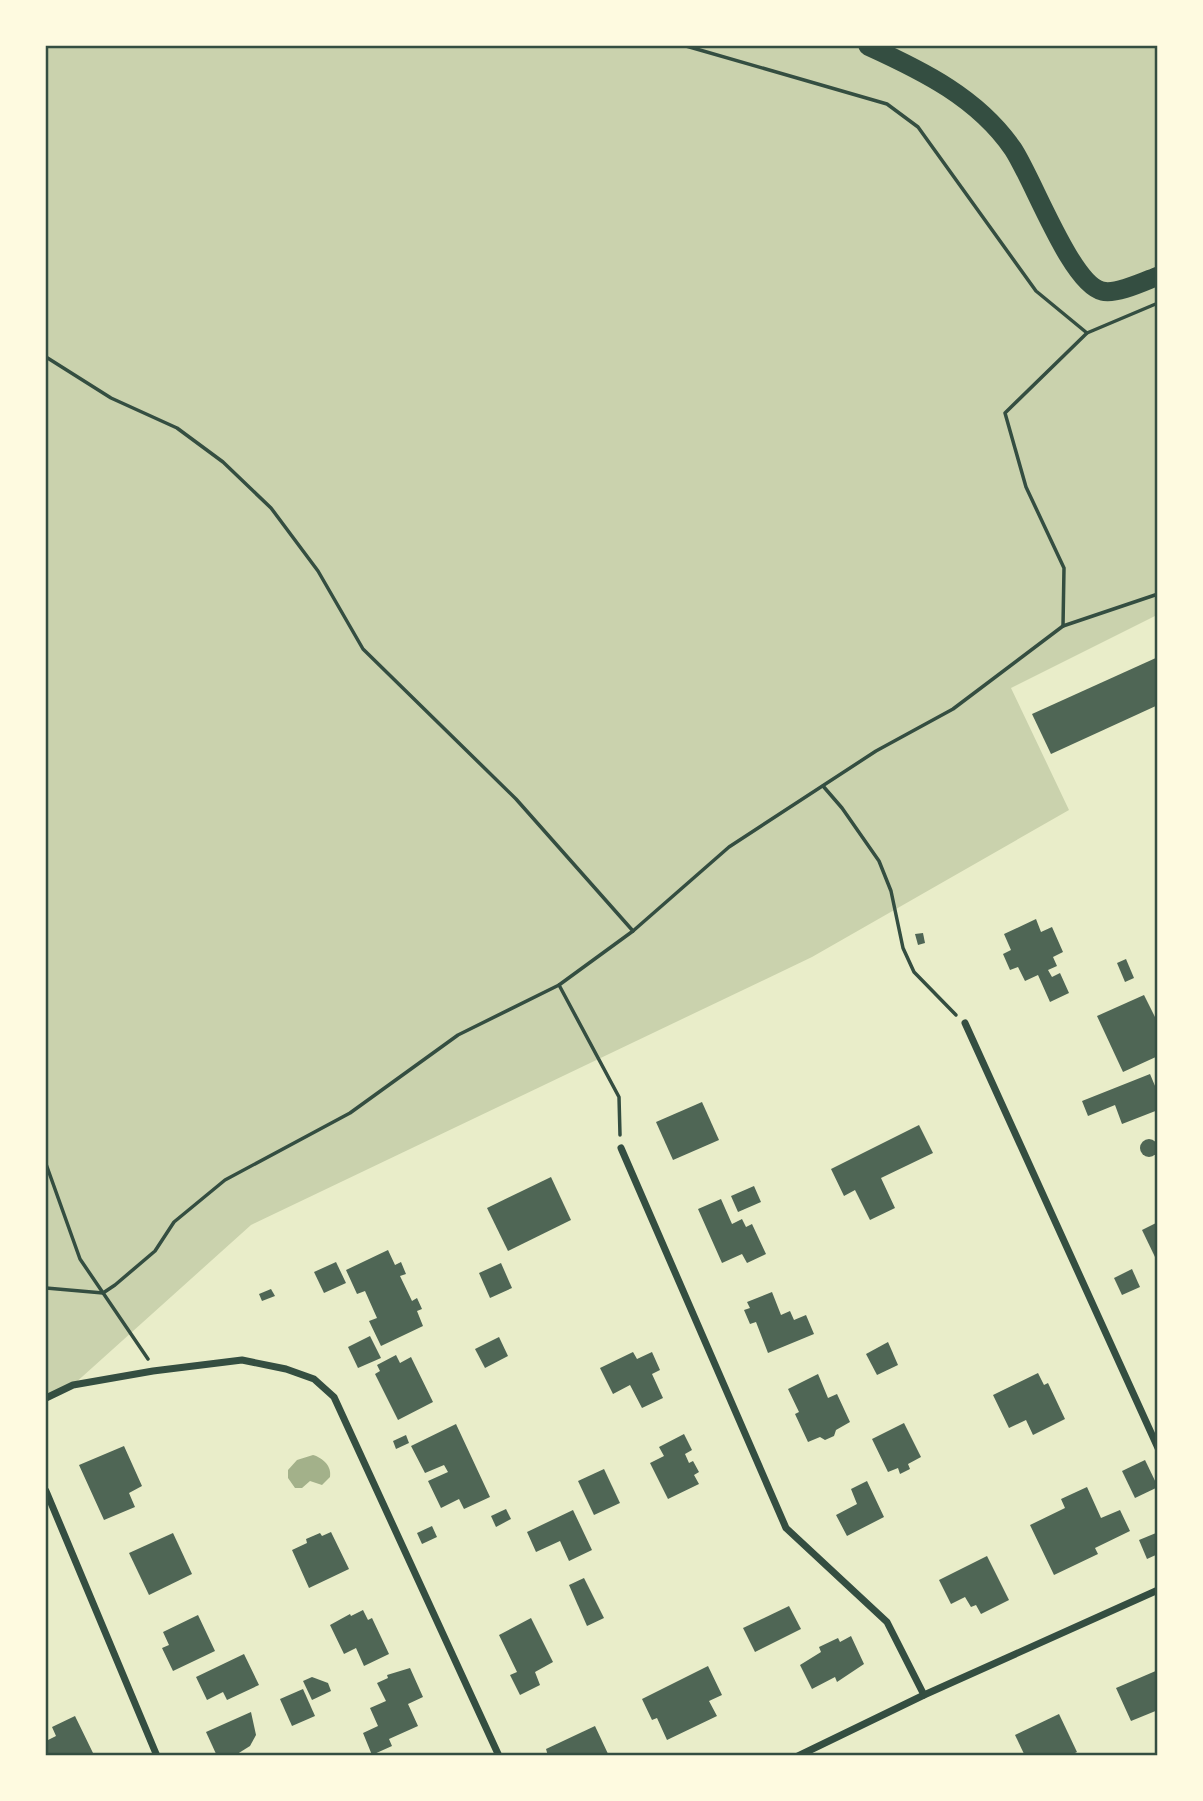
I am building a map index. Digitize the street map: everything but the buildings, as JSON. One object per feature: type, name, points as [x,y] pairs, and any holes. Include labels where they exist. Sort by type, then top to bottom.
[{"type":"highway","points":[[868,46],[936,79],[992,121],[1036,189],[1069,260],[1083,280],[1102,291],[1120,289],[1157,276]]},
{"type":"street","points":[[965,1023],[1157,1448]]},
{"type":"street","points":[[621,1148],[786,1528],[887,1622],[924,1695]]},
{"type":"street","points":[[46,1398],[74,1385],[153,1371],[242,1360],[286,1369],[314,1380],[334,1397],[499,1755]]},
{"type":"street","points":[[46,1491],[157,1755]]},
{"type":"street","points":[[798,1755],[1157,1590]]},
{"type":"path","points":[[686,46],[887,104],[918,127],[1035,290],[1087,333]]},
{"type":"path","points":[[1063,626],[1065,568],[1026,487],[1005,413],[1087,333],[1157,303]]},
{"type":"path","points":[[46,357],[111,398],[177,428],[223,462],[271,508],[318,571],[363,649],[516,799],[633,931]]},
{"type":"path","points":[[46,1288],[103,1293],[155,1251],[174,1222],[225,1180],[350,1112],[458,1035],[559,985],[633,931],[729,847],[876,751],[953,709],[1063,626],[1157,594]]},
{"type":"path","points":[[823,786],[851,819],[879,861],[891,891],[903,948],[914,972],[965,1023]]},
{"type":"path","points":[[559,985],[619,1097],[621,1148]]},
{"type":"path","points":[[46,1164],[80,1259],[146,1356],[153,1371]]},
{"type":"shaded area","points":[[46,46],[1158,46],[1157,615],[1011,688],[1069,810],[812,957],[251,1225],[73,1385],[46,1398]]},
{"type":"shaded area","points":[[313,1455],[326,1463],[330,1469],[330,1477],[322,1485],[310,1481],[302,1488],[295,1488],[288,1478],[288,1470],[297,1460]]}]
